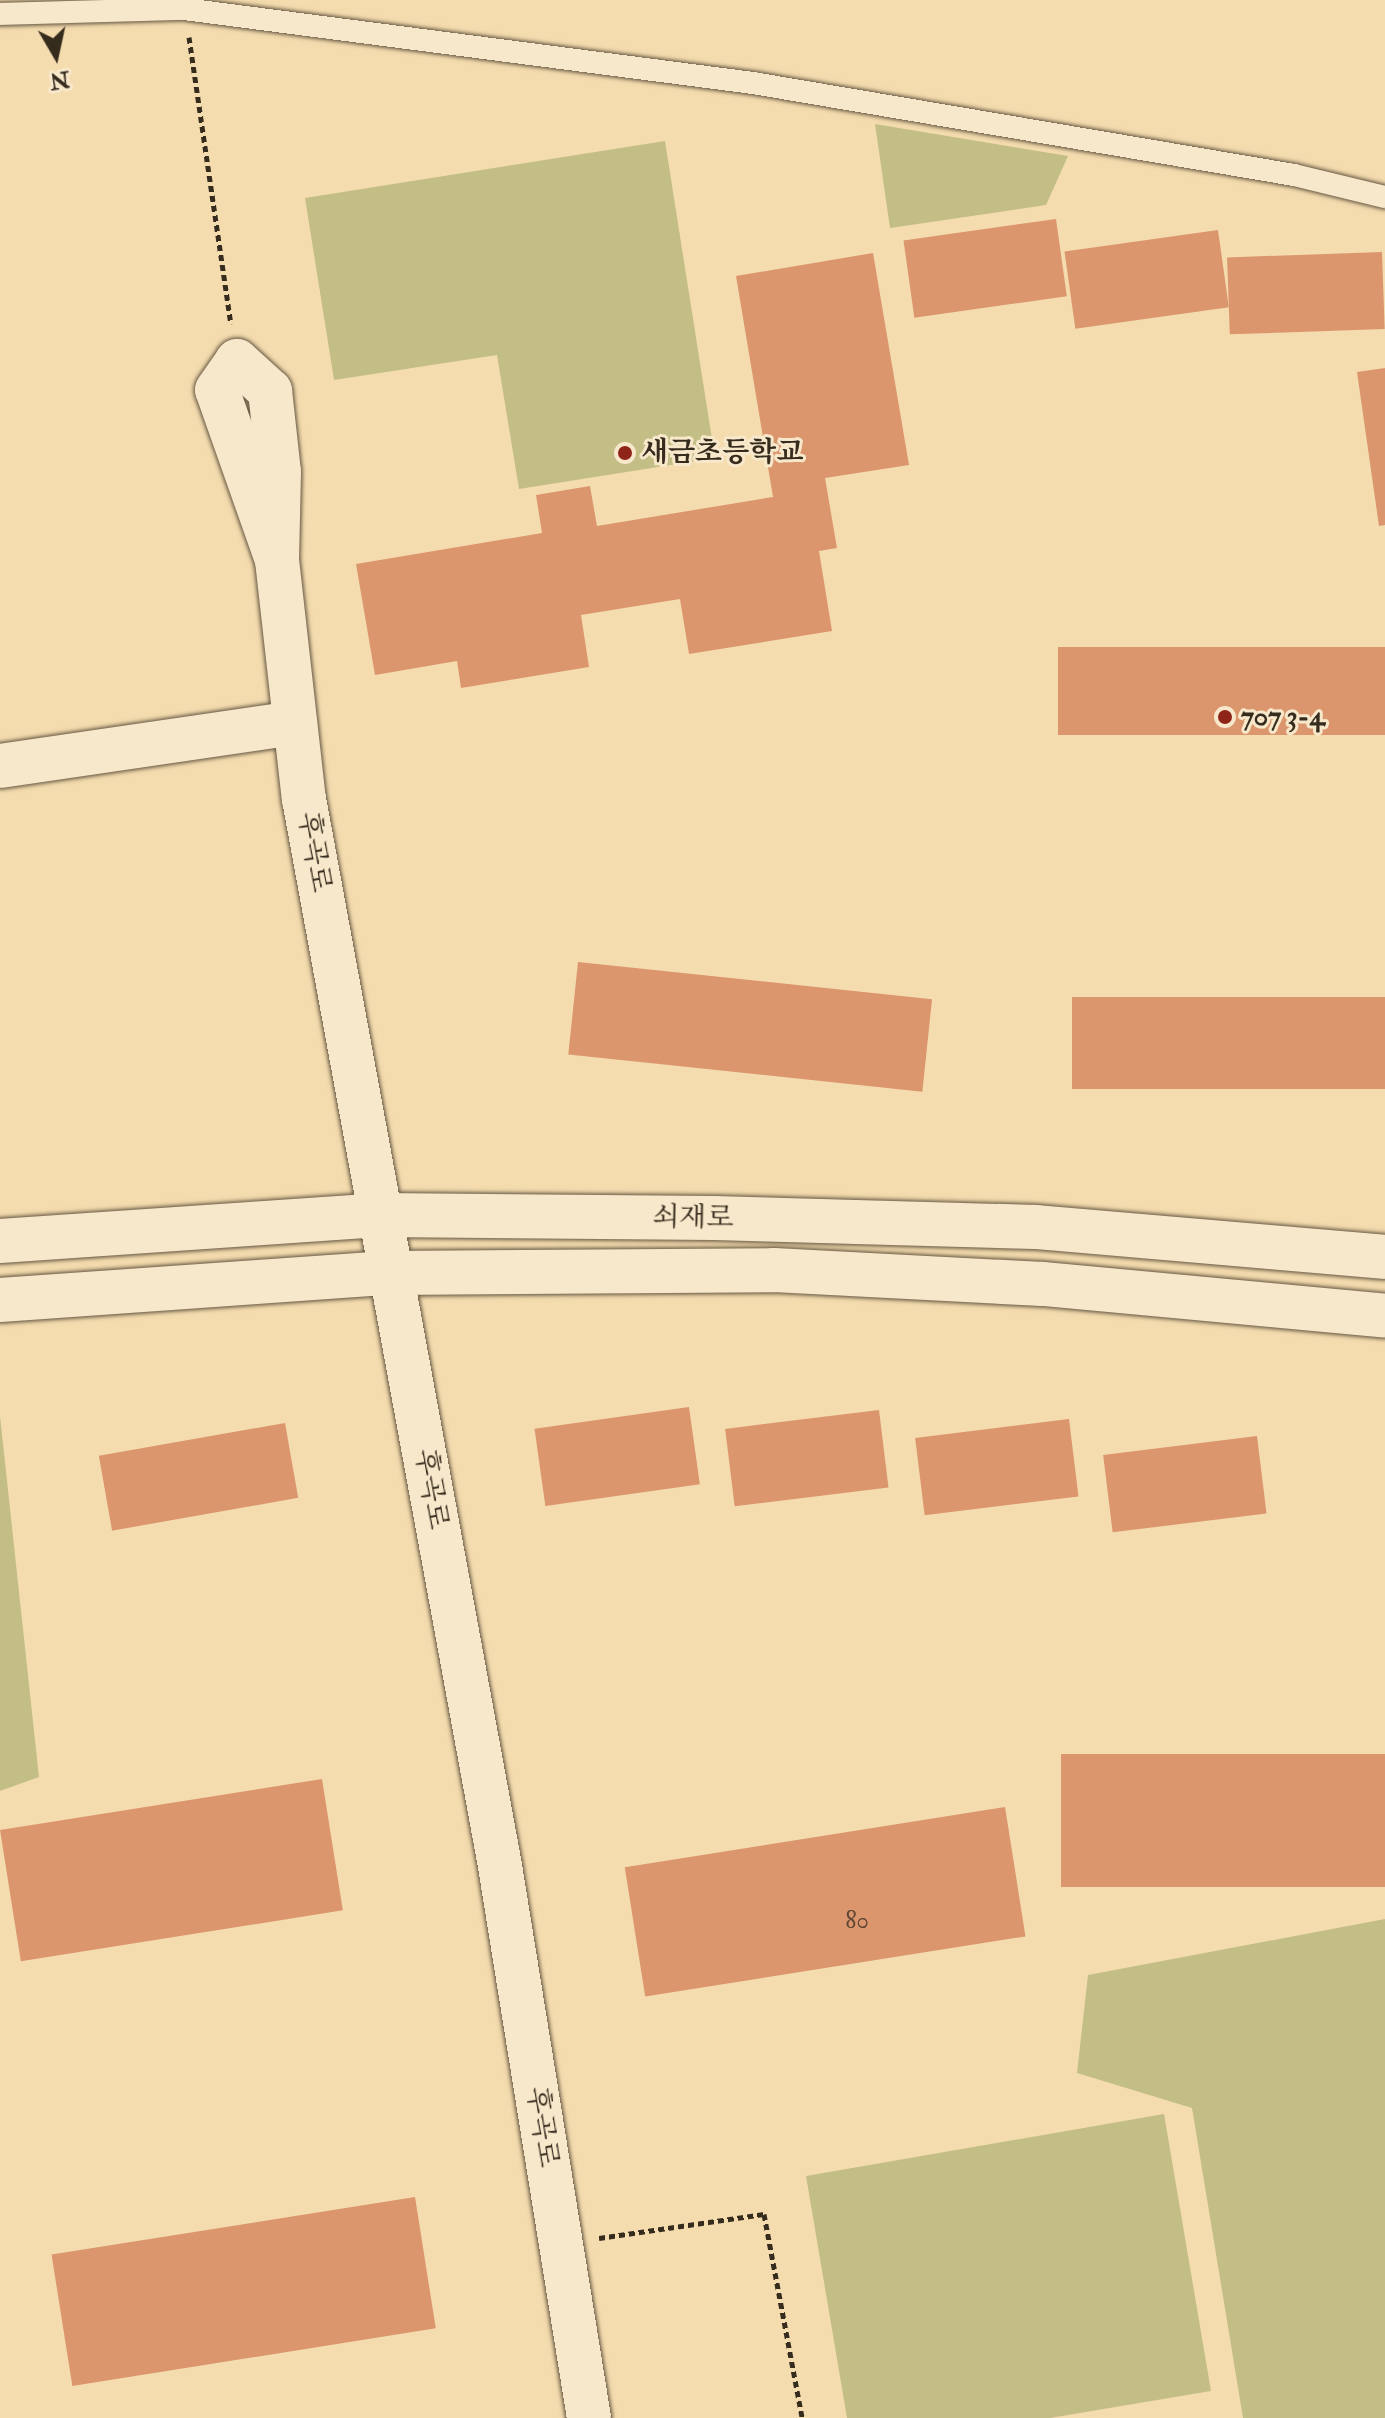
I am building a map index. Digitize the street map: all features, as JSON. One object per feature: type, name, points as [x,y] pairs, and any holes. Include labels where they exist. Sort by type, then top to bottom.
[{"type":"street","name":"후곡로","points":[[237,361],[270,391],[279,472],[277,560],[304,799],[500,1866],[589,2418]]},
{"type":"street","points":[[0,766],[295,723]]},
{"type":"street","name":"쇠재로","points":[[0,1241],[379,1215],[714,1218],[1036,1227],[1385,1257]]},
{"type":"street","name":"쇠재로","points":[[0,1300],[391,1273],[774,1270],[1043,1284],[1385,1316]]},
{"type":"lane","points":[[0,14],[184,9],[753,83],[1294,175],[1385,197]]},
{"type":"path","points":[[184,9],[237,361]]},
{"type":"path","points":[[561,2244],[764,2214],[802,2418]]},
{"type":"shaded area","points":[[875,124],[1068,156],[1046,205],[890,228]]},
{"type":"shaded area","points":[[665,141],[715,458],[519,489],[497,355],[334,380],[305,198]]},
{"type":"shaded area","points":[[0,1416],[39,1777],[0,1791]]},
{"type":"shaded area","points":[[1385,1919],[1385,2418],[1243,2418],[1192,2108],[1077,2073],[1088,1975]]},
{"type":"shaded area","points":[[1164,2114],[1211,2391],[1050,2418],[847,2418],[806,2176]]},
{"type":"building","points":[[1056,219],[1067,296],[914,318],[903,240]]},
{"type":"building","points":[[1218,230],[1229,307],[1075,329],[1065,252]]},
{"type":"building","points":[[1382,252],[1385,329],[1230,334],[1227,257]]},
{"type":"building","points":[[873,253],[909,465],[825,478],[837,548],[819,551],[832,631],[689,654],[680,599],[581,615],[589,667],[461,688],[457,661],[375,675],[356,564],[542,533],[536,495],[590,486],[597,526],[773,497],[736,276]]},
{"type":"building","points":[[1385,368],[1385,525],[1379,526],[1357,372]]},
{"type":"building","name":"707 3-4","points":[[1058,647],[1385,647],[1385,735],[1058,735]]},
{"type":"building","points":[[578,962],[932,999],[922,1092],[568,1054]]},
{"type":"building","points":[[1072,997],[1385,997],[1385,1089],[1072,1089]]},
{"type":"building","points":[[689,1407],[700,1484],[545,1506],[535,1429]]},
{"type":"building","points":[[879,1410],[889,1487],[735,1506],[725,1429]]},
{"type":"building","points":[[1069,1419],[1079,1496],[925,1515],[915,1438]]},
{"type":"building","points":[[285,1423],[298,1498],[112,1531],[99,1456]]},
{"type":"building","points":[[1257,1436],[1267,1513],[1113,1532],[1103,1455]]},
{"type":"building","points":[[1061,1754],[1385,1754],[1385,1887],[1061,1887]]},
{"type":"building","points":[[322,1779],[343,1910],[21,1961],[0,1830]]},
{"type":"building","points":[[1005,1807],[1025,1936],[645,1997],[625,1867]]},
{"type":"building","points":[[415,2197],[436,2328],[72,2386],[52,2255]]},
{"type":"place","name":"새금초등학교","points":[[625,453]]},
{"type":"place","name":"707 3-4","points":[[1225,717]]}]
